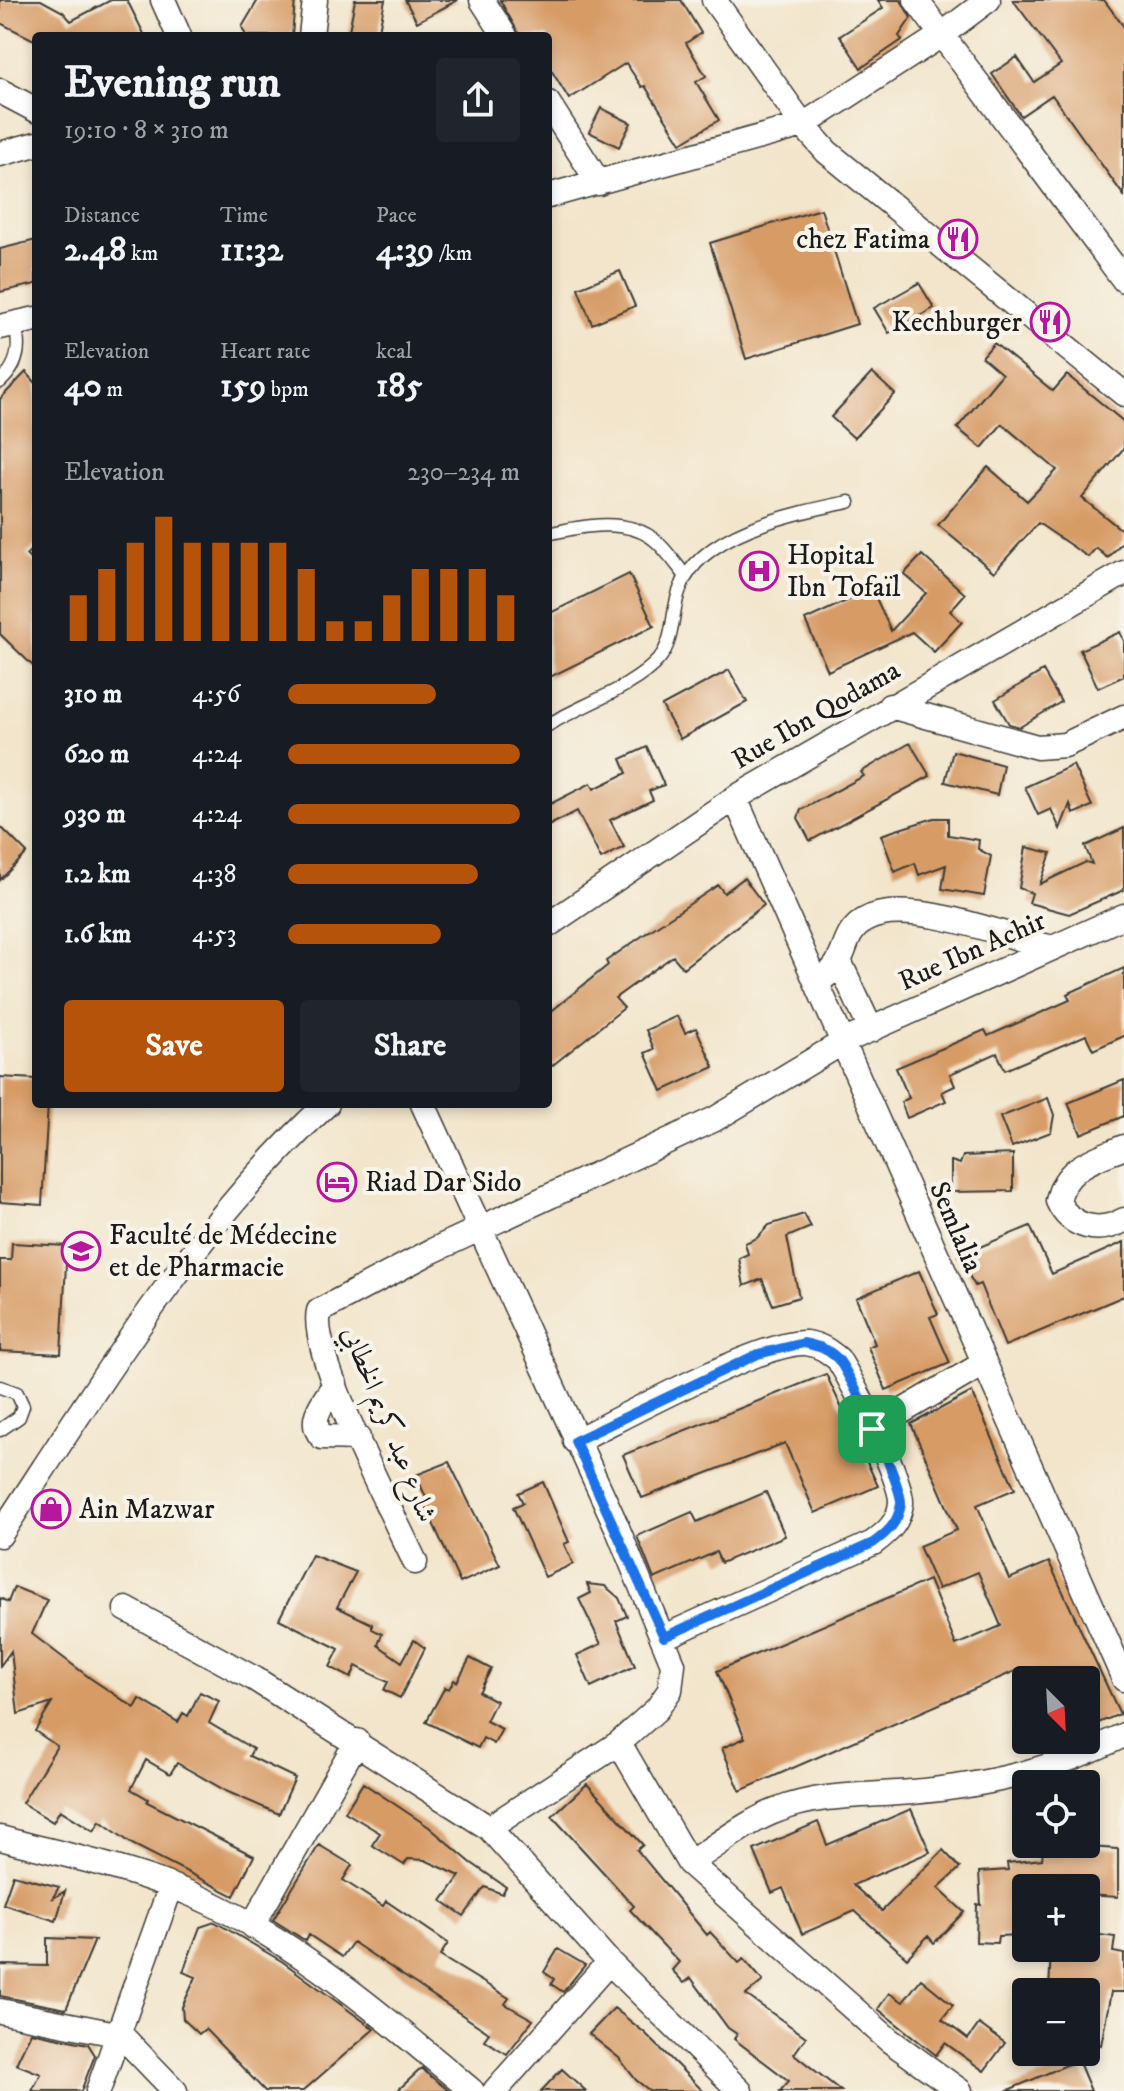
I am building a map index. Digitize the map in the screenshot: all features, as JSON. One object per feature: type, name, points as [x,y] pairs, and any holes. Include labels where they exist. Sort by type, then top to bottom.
[{"type":"street","points":[[163,0],[177,32]]},
{"type":"street","points":[[311,32],[315,0]]},
{"type":"street","points":[[482,0],[502,32]]},
{"type":"street","points":[[714,0],[803,125],[827,152],[1124,394]]},
{"type":"street","points":[[916,0],[1124,280]]},
{"type":"street","points":[[552,195],[803,125],[940,36],[988,0]]},
{"type":"street","points":[[0,91],[32,108]]},
{"type":"street","points":[[552,109],[599,183]]},
{"type":"street","points":[[0,154],[32,145]]},
{"type":"street","name":"Rue Ibn Qodama","points":[[552,922],[735,798],[1124,573]]},
{"type":"street","points":[[890,706],[1037,747],[1065,745],[1124,717]]},
{"type":"street","name":"Semlalia","points":[[735,798],[845,1041],[983,1364],[1124,1679]]},
{"type":"street","points":[[818,981],[840,963],[848,938],[855,928],[881,914],[931,913],[1052,948]]},
{"type":"street","name":"Rue Ibn Achir","points":[[750,1095],[845,1041],[1124,916]]},
{"type":"street","points":[[840,963],[871,1030]]},
{"type":"street","name":"شارع عبد كريم الخطابي","points":[[415,1562],[335,1384],[316,1331],[319,1311],[479,1227],[715,1119],[750,1095]]},
{"type":"street","points":[[425,1108],[664,1637],[673,1664],[670,1690],[657,1709],[619,1743],[489,1828]]},
{"type":"street","points":[[0,1535],[174,1277],[313,1109]]},
{"type":"street","points":[[1124,1147],[1075,1169],[1064,1181],[1058,1201],[1069,1218],[1084,1227],[1100,1228],[1124,1220]]},
{"type":"street","points":[[575,1441],[758,1354],[804,1343],[824,1347],[838,1359],[900,1487],[901,1503],[890,1531],[873,1543],[664,1637]]},
{"type":"street","points":[[872,1429],[983,1364]]},
{"type":"street","points":[[335,1384],[315,1419],[318,1433],[331,1439],[358,1438]]},
{"type":"street","points":[[126,1609],[255,1679],[357,1741],[489,1828],[609,1962],[740,2091]]},
{"type":"street","points":[[689,1863],[777,1810],[859,1793],[910,1792],[1023,1777],[1053,1768],[1124,1735]]},
{"type":"street","points":[[252,1926],[357,1741]]},
{"type":"street","points":[[619,1743],[689,1863],[889,2040],[960,2091]]},
{"type":"street","points":[[0,1838],[171,1886],[252,1926],[325,1973],[472,2091]]},
{"type":"street","points":[[98,2091],[121,2035],[171,1886]]},
{"type":"street","points":[[495,2091],[609,1962]]},
{"type":"street","points":[[0,2011],[121,2035],[175,2091]]},
{"type":"lane","points":[[0,382],[16,362],[19,349],[17,323]]},
{"type":"lane","points":[[552,723],[640,676],[657,661],[666,650],[685,575],[702,559],[753,527],[787,515],[849,502]]},
{"type":"lane","points":[[552,533],[590,526],[632,529],[655,539],[685,575]]},
{"type":"lane","points":[[0,1387],[17,1393],[23,1406],[19,1417],[0,1430]]},
{"type":"building","points":[[0,0],[41,0],[63,12],[71,21],[111,0],[127,0],[143,32],[32,32],[32,39],[0,23]]},
{"type":"building","points":[[258,0],[295,0],[292,32],[244,32],[242,27]]},
{"type":"building","points":[[355,0],[385,0],[379,32],[349,32]]},
{"type":"building","points":[[405,0],[458,0],[417,22]]},
{"type":"building","points":[[500,0],[681,0],[701,33],[686,43],[706,76],[696,82],[719,120],[681,143],[645,86],[642,87],[626,63],[569,99],[552,71],[552,32],[518,32]]},
{"type":"building","points":[[878,0],[901,0],[911,18],[899,36],[902,40],[861,68],[840,36],[883,8]]},
{"type":"building","points":[[1013,0],[1104,0],[1124,27],[1124,196],[1052,95],[1021,116],[992,74],[1017,57],[1034,82],[1061,64]]},
{"type":"building","points":[[601,108],[631,123],[619,147],[589,132]]},
{"type":"building","points":[[821,209],[857,324],[746,359],[710,243]]},
{"type":"building","points":[[32,241],[32,285],[0,292],[0,249]]},
{"type":"building","points":[[620,271],[635,306],[592,324],[578,288]]},
{"type":"building","points":[[919,283],[934,308],[889,333],[874,308]]},
{"type":"building","points":[[994,343],[1053,391],[1067,375],[1124,422],[1124,448],[1082,498],[1124,532],[1124,540],[1108,558],[1096,548],[1088,557],[1038,523],[994,572],[938,525],[988,467],[1027,501],[1057,470],[1002,424],[982,448],[957,428],[1002,374],[982,357]]},
{"type":"building","points":[[26,372],[32,379],[32,549],[26,555],[32,561],[32,665],[0,634],[0,399]]},
{"type":"building","points":[[872,373],[895,394],[854,438],[831,417]]},
{"type":"building","points":[[922,555],[965,594],[950,611],[962,622],[934,652],[912,632],[828,671],[805,620],[872,589],[891,631],[926,593],[904,574]]},
{"type":"building","points":[[629,574],[654,626],[552,676],[552,612]]},
{"type":"building","points":[[1120,632],[1124,641],[1124,676],[1098,688],[1080,650]]},
{"type":"building","points":[[729,670],[747,702],[680,739],[662,706]]},
{"type":"building","points":[[1043,671],[1061,702],[1020,727],[1009,724],[995,700]]},
{"type":"building","points":[[910,743],[930,776],[810,841],[798,818],[801,810],[864,776],[861,772]]},
{"type":"building","points":[[647,747],[664,785],[649,791],[653,800],[610,820],[624,847],[601,859],[577,811],[552,824],[552,803],[591,783],[594,789],[627,773],[621,759]]},
{"type":"building","points":[[953,751],[1003,765],[997,795],[945,782]]},
{"type":"building","points":[[1073,765],[1092,806],[1073,814],[1070,804],[1060,829],[1051,809],[1038,815],[1025,787]]},
{"type":"building","points":[[934,818],[948,818],[948,835],[979,840],[978,849],[991,856],[984,896],[942,889],[946,865],[919,875],[915,863],[895,872],[881,835]]},
{"type":"building","points":[[0,826],[27,853],[0,880]]},
{"type":"building","points":[[1124,828],[1124,890],[1069,914],[1029,903],[1032,893],[1019,888],[1026,847],[1051,853],[1040,884],[1086,862],[1092,864],[1085,846]]},
{"type":"building","points":[[744,878],[764,905],[683,968],[673,956],[615,998],[624,1008],[552,1066],[552,1011],[608,965],[606,961],[718,885],[724,893]]},
{"type":"building","points":[[1124,968],[1124,1036],[1093,1050],[1086,1035],[1005,1070],[997,1053],[950,1074],[955,1086],[942,1092],[946,1101],[907,1118],[901,1102],[909,1098],[896,1068],[985,1030],[988,1036],[1070,1000],[1067,994]]},
{"type":"building","points":[[677,1016],[685,1033],[696,1028],[714,1067],[662,1091],[645,1053],[654,1049],[646,1030]]},
{"type":"building","points":[[0,1077],[32,1079],[32,1108],[48,1108],[42,1205],[0,1202]]},
{"type":"building","points":[[1124,1080],[1124,1116],[1081,1134],[1068,1103]]},
{"type":"building","points":[[1048,1098],[1054,1115],[1051,1132],[1012,1147],[1000,1117]]},
{"type":"building","points":[[1013,1154],[1013,1191],[951,1192],[951,1161],[960,1164],[963,1156]]},
{"type":"building","points":[[804,1214],[811,1227],[787,1237],[799,1297],[773,1305],[762,1279],[744,1286],[739,1258],[748,1254],[745,1243],[757,1238],[769,1225]]},
{"type":"building","points":[[1030,1226],[1052,1274],[1124,1242],[1124,1296],[1005,1346],[980,1284],[975,1286],[958,1256]]},
{"type":"building","points":[[12,1243],[67,1246],[61,1354],[0,1351],[0,1260],[11,1260]]},
{"type":"building","points":[[919,1271],[938,1314],[930,1317],[950,1363],[886,1390],[868,1347],[875,1344],[856,1298]]},
{"type":"building","points":[[826,1374],[878,1486],[815,1513],[785,1443],[642,1498],[623,1455]]},
{"type":"building","points":[[972,1392],[1015,1489],[977,1505],[1009,1579],[1049,1562],[1098,1666],[1012,1666],[1012,1672],[740,1791],[722,1748],[745,1738],[717,1671],[929,1580],[956,1645],[1001,1626],[978,1572],[938,1589],[919,1546],[957,1530],[911,1424]]},
{"type":"building","points":[[449,1462],[500,1565],[460,1583],[423,1501],[427,1500],[416,1475]]},
{"type":"building","points":[[543,1482],[569,1542],[564,1544],[573,1564],[545,1577],[513,1507],[523,1503],[518,1493]]},
{"type":"building","points":[[766,1492],[785,1536],[721,1563],[716,1552],[654,1579],[637,1536],[692,1512],[697,1522]]},
{"type":"building","points":[[312,1555],[356,1572],[337,1607],[372,1624],[372,1629],[382,1634],[378,1645],[402,1662],[414,1640],[425,1648],[400,1698],[384,1690],[388,1682],[356,1666],[351,1678],[330,1667],[339,1649],[279,1619]]},
{"type":"building","points":[[587,1584],[605,1586],[619,1598],[627,1616],[616,1621],[635,1666],[591,1687],[577,1655],[601,1644],[579,1599],[591,1593]]},
{"type":"building","points":[[14,1587],[47,1600],[32,1634],[90,1678],[135,1708],[140,1699],[178,1722],[183,1713],[188,1716],[200,1692],[219,1701],[209,1723],[253,1749],[249,1756],[295,1778],[279,1814],[228,1792],[177,1763],[170,1774],[146,1760],[131,1789],[148,1799],[147,1802],[254,1856],[234,1896],[132,1844],[100,1821],[94,1831],[60,1810],[53,1822],[22,1803],[57,1746],[35,1731],[52,1703],[18,1714],[11,1651],[0,1666],[0,1598],[8,1602]]},
{"type":"building","points":[[470,1658],[491,1669],[479,1692],[496,1701],[486,1721],[502,1729],[494,1744],[483,1738],[478,1748],[426,1722],[445,1687],[449,1689],[454,1680],[457,1682]]},
{"type":"building","points":[[1100,1671],[1120,1714],[1100,1722]]},
{"type":"building","points":[[363,1783],[429,1827],[470,1862],[506,1887],[502,1894],[485,1887],[464,1916],[442,1901],[460,1876],[425,1860],[408,1859],[404,1865],[372,1845],[380,1833],[345,1812]]},
{"type":"building","points":[[587,1784],[643,1845],[637,1850],[707,1935],[710,1932],[739,1963],[744,1959],[763,1981],[746,1995],[806,2037],[794,2054],[841,2091],[780,2091],[789,2081],[734,2039],[737,2034],[728,2028],[691,1978],[684,1983],[672,1970],[679,1962],[630,1910],[634,1906],[552,1816]]},
{"type":"building","points":[[911,1809],[930,1852],[853,1885],[882,1911],[943,1850],[960,1868],[938,1888],[964,1912],[934,1943],[928,1936],[907,1958],[855,1911],[802,1934],[783,1888],[772,1893],[754,1850],[818,1822],[827,1845]]},
{"type":"building","points":[[319,1845],[352,1865],[343,1880],[383,1906],[386,1901],[448,1943],[440,1956],[509,1998],[505,2004],[533,2020],[507,2054],[484,2040],[489,2033],[353,1942],[342,1957],[309,1935],[306,1941],[273,1920]]},
{"type":"building","points":[[1100,1848],[1118,1849],[1118,1897],[1100,1896],[1100,1874],[1012,1874],[1012,1935],[998,1936],[997,1943],[976,1942],[977,1904],[981,1905],[979,1872],[1008,1870],[1007,1863],[1100,1858]]},
{"type":"building","points":[[13,1875],[59,1887],[52,1899],[65,1891],[56,1921],[3,1904]]},
{"type":"building","points":[[215,1922],[283,1962],[374,2029],[303,2091],[265,2091],[205,2029],[199,2034],[183,2019],[182,2007],[196,1977],[183,1972],[200,1927]]},
{"type":"building","points":[[1100,1935],[1115,1937],[1113,1952],[1124,1954],[1124,1992],[1111,1992],[1101,2045],[1100,1978],[1050,1978],[1050,1962],[1100,1962]]},
{"type":"building","points":[[47,1938],[95,1940],[66,2009],[0,1996],[0,1965],[47,1966]]},
{"type":"building","points":[[558,1949],[585,1965],[563,1992],[551,1984],[554,1979],[544,1972]]},
{"type":"building","points":[[921,1979],[953,2005],[942,2019],[968,2039],[979,2024],[1005,2043],[984,2071],[945,2043],[936,2055],[878,2009],[889,1993],[903,2002]]},
{"type":"building","points":[[614,2008],[645,2033],[703,2091],[650,2091],[636,2080],[619,2058],[589,2034]]},
{"type":"building","points":[[31,2032],[88,2044],[95,2055],[81,2091],[32,2091],[41,2074],[16,2064]]},
{"type":"building","points":[[1064,2066],[1081,2066],[1091,2091],[1006,2091]]},
{"type":"building","points":[[422,2068],[428,2074],[449,2091],[397,2091]]},
{"type":"building","points":[[562,2069],[586,2091],[541,2091]]},
{"type":"place","name":"chez Fatima","points":[[958,239]]},
{"type":"place","name":"Kechburger","points":[[1050,322]]},
{"type":"place","name":"Hopital Ibn Tofaïl","points":[[759,571]]},
{"type":"place","name":"Riad Dar Sido","points":[[337,1182]]},
{"type":"place","name":"Faculté de Médecine et de Pharmacie","points":[[81,1251]]},
{"type":"place","name":"Ain Mazwar","points":[[51,1509]]},
{"type":"route","points":[[804,1343],[824,1347],[838,1359],[872,1429],[900,1487],[901,1503],[890,1531],[873,1543],[664,1637],[616,1525],[575,1441],[758,1354],[804,1343]]}]
